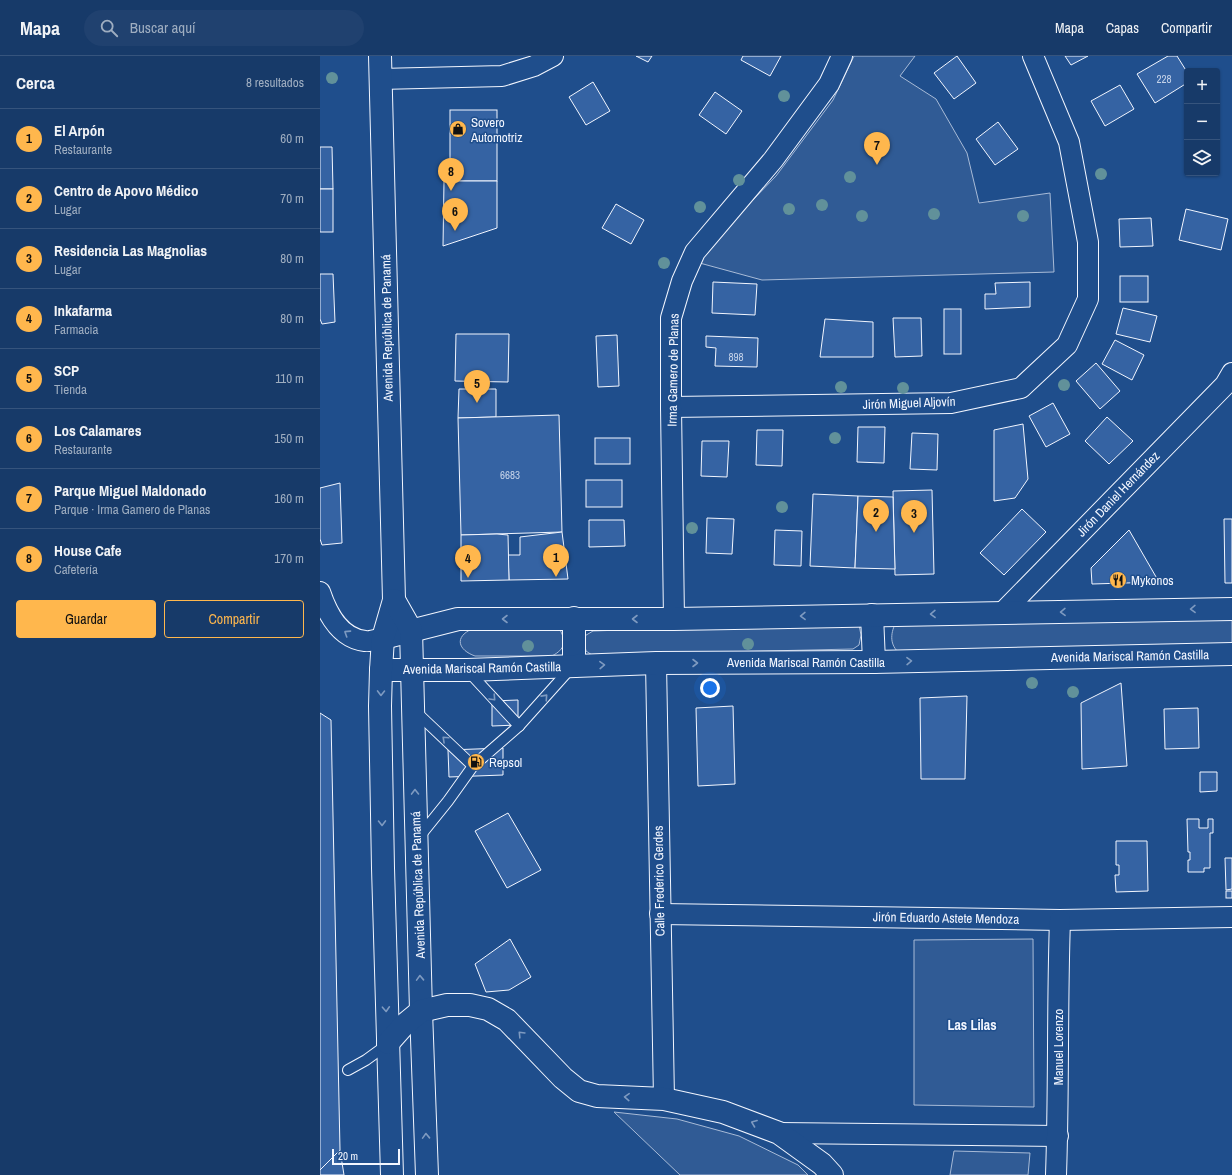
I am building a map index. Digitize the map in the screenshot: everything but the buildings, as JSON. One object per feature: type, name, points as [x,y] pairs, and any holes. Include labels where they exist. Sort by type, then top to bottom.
[{"type":"main road","name":"Avenida República de Panamá","points":[[380,56],[394,600],[383,638],[381,670],[383,868],[392,1175]]},
{"type":"main road","name":"Avenida República de Panamá","points":[[394,600],[412,630],[416,840],[427,1175]]},
{"type":"main road","points":[[383,638],[458,619],[674,619],[1232,609]]},
{"type":"main road","points":[[872,615],[874,662]]},
{"type":"main road","points":[[574,618],[574,666]]},
{"type":"main road","name":"Avenida Mariscal Ramón Castilla","points":[[381,670],[467,670],[656,663],[874,662],[1232,654]]},
{"type":"main road","points":[[388,1043],[404,1025],[421,1011],[447,1005],[470,1005],[488,1009],[507,1020],[563,1078],[579,1091],[598,1096],[664,1099],[723,1112],[779,1133],[822,1164],[832,1175]]},
{"type":"street","points":[[380,79],[502,76],[534,66],[553,56]]},
{"type":"street","name":"Irma Gamero de Planas","points":[[674,619],[671,318],[682,281],[695,252],[773,160],[829,84],[842,56]]},
{"type":"street","name":"Jirón Miguel Aljovín","points":[[671,407],[951,403],[1021,388],[1067,345],[1088,299],[1088,242],[1069,142],[1032,56]]},
{"type":"street","name":"Jirón Daniel Hernández","points":[[1002,613],[1225,385],[1232,373]]},
{"type":"street","points":[[320,592],[326,609],[333,621],[343,632],[353,638],[365,641],[383,638]]},
{"type":"street","name":"Calle Frederico Gerdes","points":[[656,663],[664,1099]]},
{"type":"street","name":"Jirón Eduardo Astete Mendoza","points":[[660,914],[1060,920],[1232,917]]},
{"type":"street","name":"Manuel Lorenzo","points":[[1056,1175],[1058,1136],[1058,983],[1060,920]]},
{"type":"street","points":[[779,1133],[1058,1136]]},
{"type":"lane","points":[[416,840],[448,801],[473,766],[519,726],[574,666]]},
{"type":"lane","points":[[467,670],[519,726]]},
{"type":"lane","points":[[413,709],[473,766]]},
{"type":"lane","points":[[348,1070],[366,1060],[388,1043]]},
{"type":"shaded area","points":[[854,56],[915,56],[900,76],[936,99],[967,153],[979,203],[1050,193],[1054,272],[762,280],[696,262],[719,235],[776,176],[833,100]]},
{"type":"shaded area","points":[[1232,616],[1232,647],[898,652],[892,641],[893,630],[896,622]]},
{"type":"shaded area","points":[[852,622],[859,625],[861,635],[859,645],[853,649],[592,655],[586,651],[583,637],[593,631]]},
{"type":"shaded area","points":[[559,628],[564,641],[563,645],[560,651],[552,656],[475,656],[465,650],[460,643],[462,636],[472,629]]},
{"type":"shaded area","points":[[1033,939],[1034,1107],[914,1105],[914,940]]},
{"type":"shaded area","points":[[614,1112],[677,1119],[739,1136],[798,1165],[808,1175],[680,1175]]},
{"type":"shaded area","points":[[954,1151],[1030,1153],[1028,1175],[950,1175]]},
{"type":"place","name":"Sovero Automotriz","points":[[458,129]]},
{"type":"place","name":"Parque Miguel Maldonado","points":[[877,165]]},
{"type":"place","name":"House Cafe","points":[[451,191]]},
{"type":"place","name":"Los Calamares","points":[[455,231]]},
{"type":"place","name":"SCP","points":[[477,403]]},
{"type":"place","name":"Centro de Apovo Médico","points":[[876,532]]},
{"type":"place","name":"Residencia Las Magnolias","points":[[914,533]]},
{"type":"place","name":"El Arpón","points":[[556,577]]},
{"type":"place","name":"Inkafarma","points":[[468,578]]},
{"type":"place","name":"Mykonos","points":[[1118,580]]},
{"type":"place","name":"Repsol","points":[[476,762]]},
{"type":"district","name":"Las Lilas","points":[[972,1025]]}]
